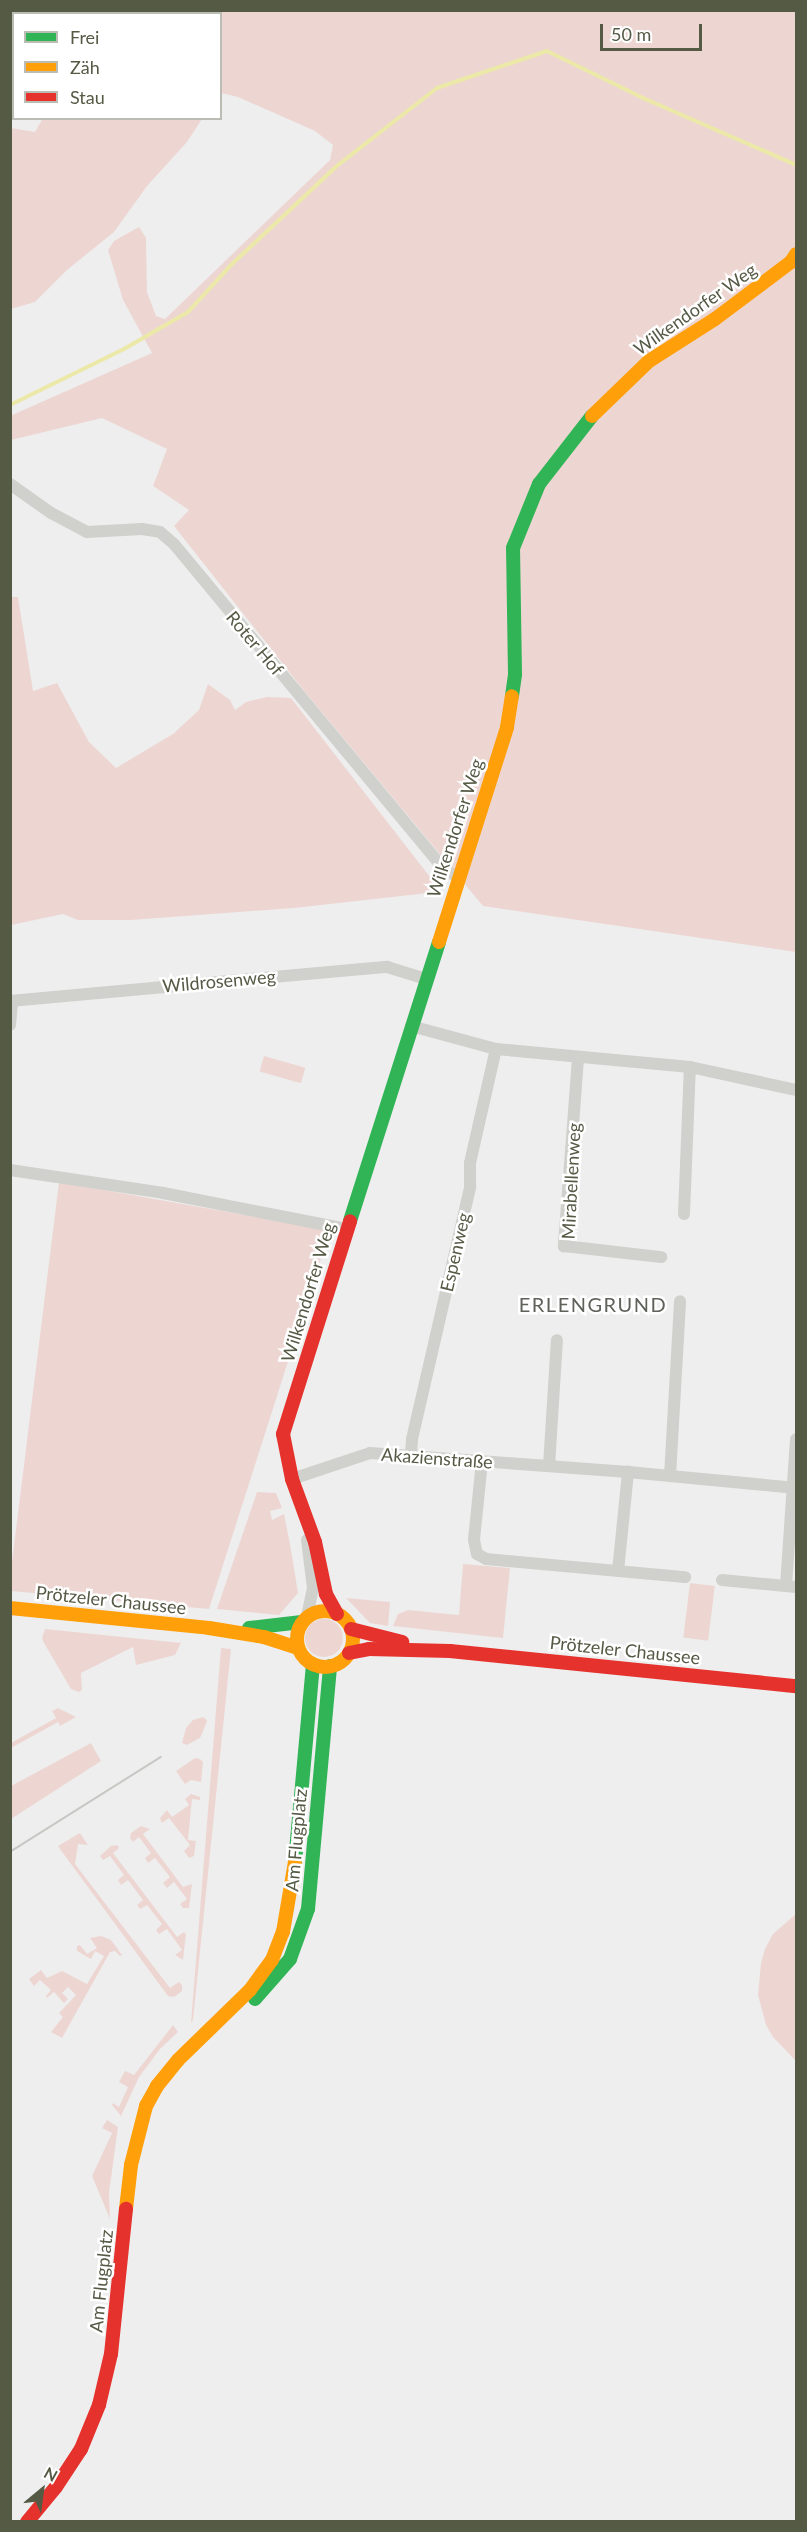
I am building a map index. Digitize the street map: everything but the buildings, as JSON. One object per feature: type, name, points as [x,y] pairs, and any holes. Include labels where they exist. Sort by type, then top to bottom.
[{"type":"street","name":"Wilkendorfer Weg","points":[[338,1614],[326,1594],[315,1542],[302,1512],[292,1479],[283,1434],[346,1228],[507,727],[515,674],[513,548],[539,484],[588,420],[648,361],[715,319],[791,262],[796,254]]},
{"type":"street","name":"Roter Hof","points":[[10,484],[51,513],[87,532],[142,529],[160,532],[174,544],[446,870],[458,877]]},
{"type":"street","name":"Wildrosenweg","points":[[10,1025],[11,1001],[387,967],[426,979]]},
{"type":"street","points":[[411,1026],[496,1049],[690,1067],[796,1090]]},
{"type":"street","name":"Espenweg","points":[[411,1454],[414,1428],[470,1187],[470,1163],[496,1049]]},
{"type":"street","name":"Mirabellenweg","points":[[578,1058],[564,1246],[661,1257]]},
{"type":"street","points":[[684,1214],[690,1067]]},
{"type":"street","points":[[10,1170],[164,1193],[346,1228]]},
{"type":"street","points":[[670,1476],[680,1301]]},
{"type":"street","points":[[549,1466],[557,1340]]},
{"type":"street","points":[[722,1580],[791,1586],[796,1439]]},
{"type":"street","name":"Akazienstraße","points":[[292,1479],[370,1453],[411,1454],[795,1488]]},
{"type":"street","points":[[482,1461],[474,1540],[477,1554],[486,1559],[686,1577]]},
{"type":"street","points":[[618,1571],[628,1472]]},
{"type":"street","name":"Wilkendorfer Weg","points":[[302,1512],[313,1588],[304,1620]]},
{"type":"street","name":"Prötzeler Chaussee","points":[[10,1608],[209,1628],[264,1637],[298,1648]]},
{"type":"street","name":"Prötzeler Chaussee","points":[[209,1628],[266,1628],[304,1620],[321,1611],[338,1614]]},
{"type":"street","points":[[338,1614],[351,1629],[352,1641],[349,1653]]},
{"type":"street","points":[[304,1620],[297,1637],[298,1648],[306,1660],[313,1665],[330,1666]]},
{"type":"street","name":"Prötzeler Chaussee","points":[[351,1629],[375,1637],[450,1651]]},
{"type":"street","name":"Prötzeler Chaussee","points":[[330,1666],[338,1664],[349,1653],[369,1649],[450,1651],[796,1686]]},
{"type":"street","name":"Am Flugplatz","points":[[27,2522],[56,2487],[81,2449],[99,2405],[111,2354],[131,2166],[138,2129],[157,2086],[196,2043],[250,1990],[275,1956],[284,1932],[293,1887],[313,1665]]},
{"type":"street","name":"Am Flugplatz","points":[[196,2043],[256,1998],[290,1959],[300,1935],[310,1889],[330,1666]]},
{"type":"shaded area","points":[[796,11],[796,952],[483,906],[305,692],[174,526],[189,510],[153,486],[167,449],[102,418],[11,440],[10,416],[152,353],[123,300],[108,250],[114,241],[139,227],[146,238],[147,292],[156,316],[165,319],[330,160],[333,145],[315,131],[238,97],[222,93],[222,12],[96,12]]},
{"type":"shaded area","points":[[42,120],[201,120],[187,142],[147,186],[114,232],[67,270],[35,302],[11,309],[11,128],[35,132]]},
{"type":"shaded area","points":[[11,597],[18,597],[33,691],[57,683],[89,742],[116,768],[173,734],[199,710],[208,684],[230,700],[235,710],[246,702],[267,697],[291,698],[437,886],[428,893],[294,908],[131,920],[78,920],[63,914],[11,925]]},
{"type":"shaded area","points":[[264,1056],[305,1068],[301,1083],[260,1071]]},
{"type":"shaded area","points":[[59,1182],[330,1230],[209,1609],[11,1591],[11,1570]]},
{"type":"shaded area","points":[[257,1492],[276,1493],[282,1508],[270,1511],[272,1520],[284,1514],[290,1544],[298,1593],[279,1615],[217,1609]]},
{"type":"shaded area","points":[[463,1564],[510,1568],[503,1638],[393,1626],[398,1614],[408,1610],[459,1615]]},
{"type":"shaded area","points":[[690,1583],[715,1586],[708,1641],[683,1638]]},
{"type":"shaded area","points":[[346,1598],[390,1602],[388,1626],[370,1623]]},
{"type":"shaded area","points":[[324,1619],[337,1625],[343,1638],[337,1651],[324,1657],[311,1651],[305,1638],[311,1625]]},
{"type":"shaded area","points":[[45,1629],[181,1643],[175,1655],[136,1665],[133,1647],[81,1673],[82,1690],[79,1692],[71,1689],[44,1643],[42,1638]]},
{"type":"shaded area","points":[[221,1648],[231,1649],[191,2023]]},
{"type":"shaded area","points":[[58,1708],[76,1717],[60,1726],[58,1722],[11,1748],[11,1743],[56,1718],[52,1711]]},
{"type":"shaded area","points":[[203,1717],[207,1720],[200,1738],[187,1745],[182,1743],[186,1728],[193,1720]]},
{"type":"shaded area","points":[[91,1743],[101,1761],[11,1819],[11,1786]]},
{"type":"shaded area","points":[[195,1758],[203,1762],[201,1782],[191,1780],[185,1784],[176,1771]]},
{"type":"shaded area","points":[[191,1794],[200,1797],[200,1800],[192,1799],[188,1840],[196,1841],[194,1856],[189,1858],[184,1851],[190,1845],[169,1818],[162,1823],[160,1818],[167,1810],[172,1817],[189,1805],[185,1799]]},
{"type":"shaded area","points":[[141,1826],[150,1829],[143,1834],[183,1887],[192,1884],[189,1908],[183,1908],[180,1904],[187,1899],[174,1882],[167,1888],[163,1883],[170,1877],[155,1858],[148,1863],[145,1858],[151,1853],[139,1837],[133,1842],[130,1838],[131,1833]]},
{"type":"shaded area","points":[[80,1833],[88,1845],[78,1844],[75,1864],[170,1988],[179,1982],[182,1985],[182,1991],[174,1997],[168,1996],[58,1846]]},
{"type":"shaded area","points":[[117,1845],[119,1848],[113,1853],[177,1937],[184,1932],[186,1934],[183,1960],[175,1955],[182,1950],[167,1929],[159,1934],[156,1930],[162,1924],[147,1905],[140,1909],[137,1905],[143,1900],[128,1880],[121,1885],[118,1880],[124,1875],[110,1856],[103,1860],[100,1856],[111,1846]]},
{"type":"shaded area","points":[[796,1914],[796,2061],[773,2037],[766,2025],[758,1995],[761,1963],[765,1949],[773,1934]]},
{"type":"shaded area","points":[[101,1936],[111,1940],[122,1955],[120,1956],[115,1951],[110,1952],[62,2038],[51,2032],[63,2017],[59,2013],[76,1995],[68,1987],[62,1993],[68,1999],[64,2003],[54,1992],[47,1998],[51,1990],[40,1980],[34,1986],[29,1979],[41,1970],[47,1978],[62,1971],[87,1984],[104,1956],[95,1951],[91,1959],[77,1951],[77,1946],[80,1945],[87,1954],[97,1948],[90,1938]]},
{"type":"shaded area","points":[[173,2025],[178,2032],[160,2049],[139,2077],[121,2116],[112,2105],[113,2103],[119,2107],[128,2087],[119,2082],[125,2071],[134,2075]]},
{"type":"shaded area","points":[[107,2120],[118,2127],[109,2193],[110,2219],[92,2176],[112,2133],[102,2128]]},
{"type":"waterway","points":[[10,405],[124,349],[188,312],[231,265],[338,165],[437,88],[547,51],[643,98],[796,165]]},
{"type":"tram line","points":[[10,1852],[161,1757]]},
{"type":"traffic: fast","points":[[512,696],[515,674],[513,548],[539,484],[592,416]]},
{"type":"traffic: fast","points":[[350,1221],[439,942]]},
{"type":"traffic: fast","points":[[249,1628],[302,1622]]},
{"type":"traffic: fast","points":[[295,1862],[313,1665]]},
{"type":"traffic: fast","points":[[255,1999],[290,1959],[308,1909],[330,1666]]},
{"type":"traffic: slow","points":[[592,416],[649,361],[715,319],[791,262],[796,254]]},
{"type":"traffic: slow","points":[[439,942],[507,727],[512,696]]},
{"type":"traffic: slow","points":[[10,1608],[209,1628],[264,1637],[298,1648]]},
{"type":"traffic: slow","points":[[325,1611],[336,1613],[345,1619],[351,1628],[353,1639],[351,1650],[345,1659],[336,1665],[325,1667],[314,1665],[305,1659],[299,1650],[297,1639],[299,1628],[305,1619],[314,1613],[325,1611]]},
{"type":"traffic: slow","points":[[126,2209],[131,2165],[146,2106],[157,2086],[178,2060],[250,1990],[272,1960],[283,1932],[295,1862]]},
{"type":"traffic: jam","points":[[337,1614],[326,1594],[315,1542],[292,1479],[283,1434],[350,1221]]},
{"type":"traffic: jam","points":[[351,1629],[402,1642]]},
{"type":"traffic: jam","points":[[349,1653],[369,1649],[450,1651],[796,1686]]},
{"type":"traffic: jam","points":[[27,2522],[56,2487],[81,2449],[99,2405],[111,2354],[126,2209]]},
{"type":"district","name":"ERLENGRUND","points":[[593,1304]]}]
